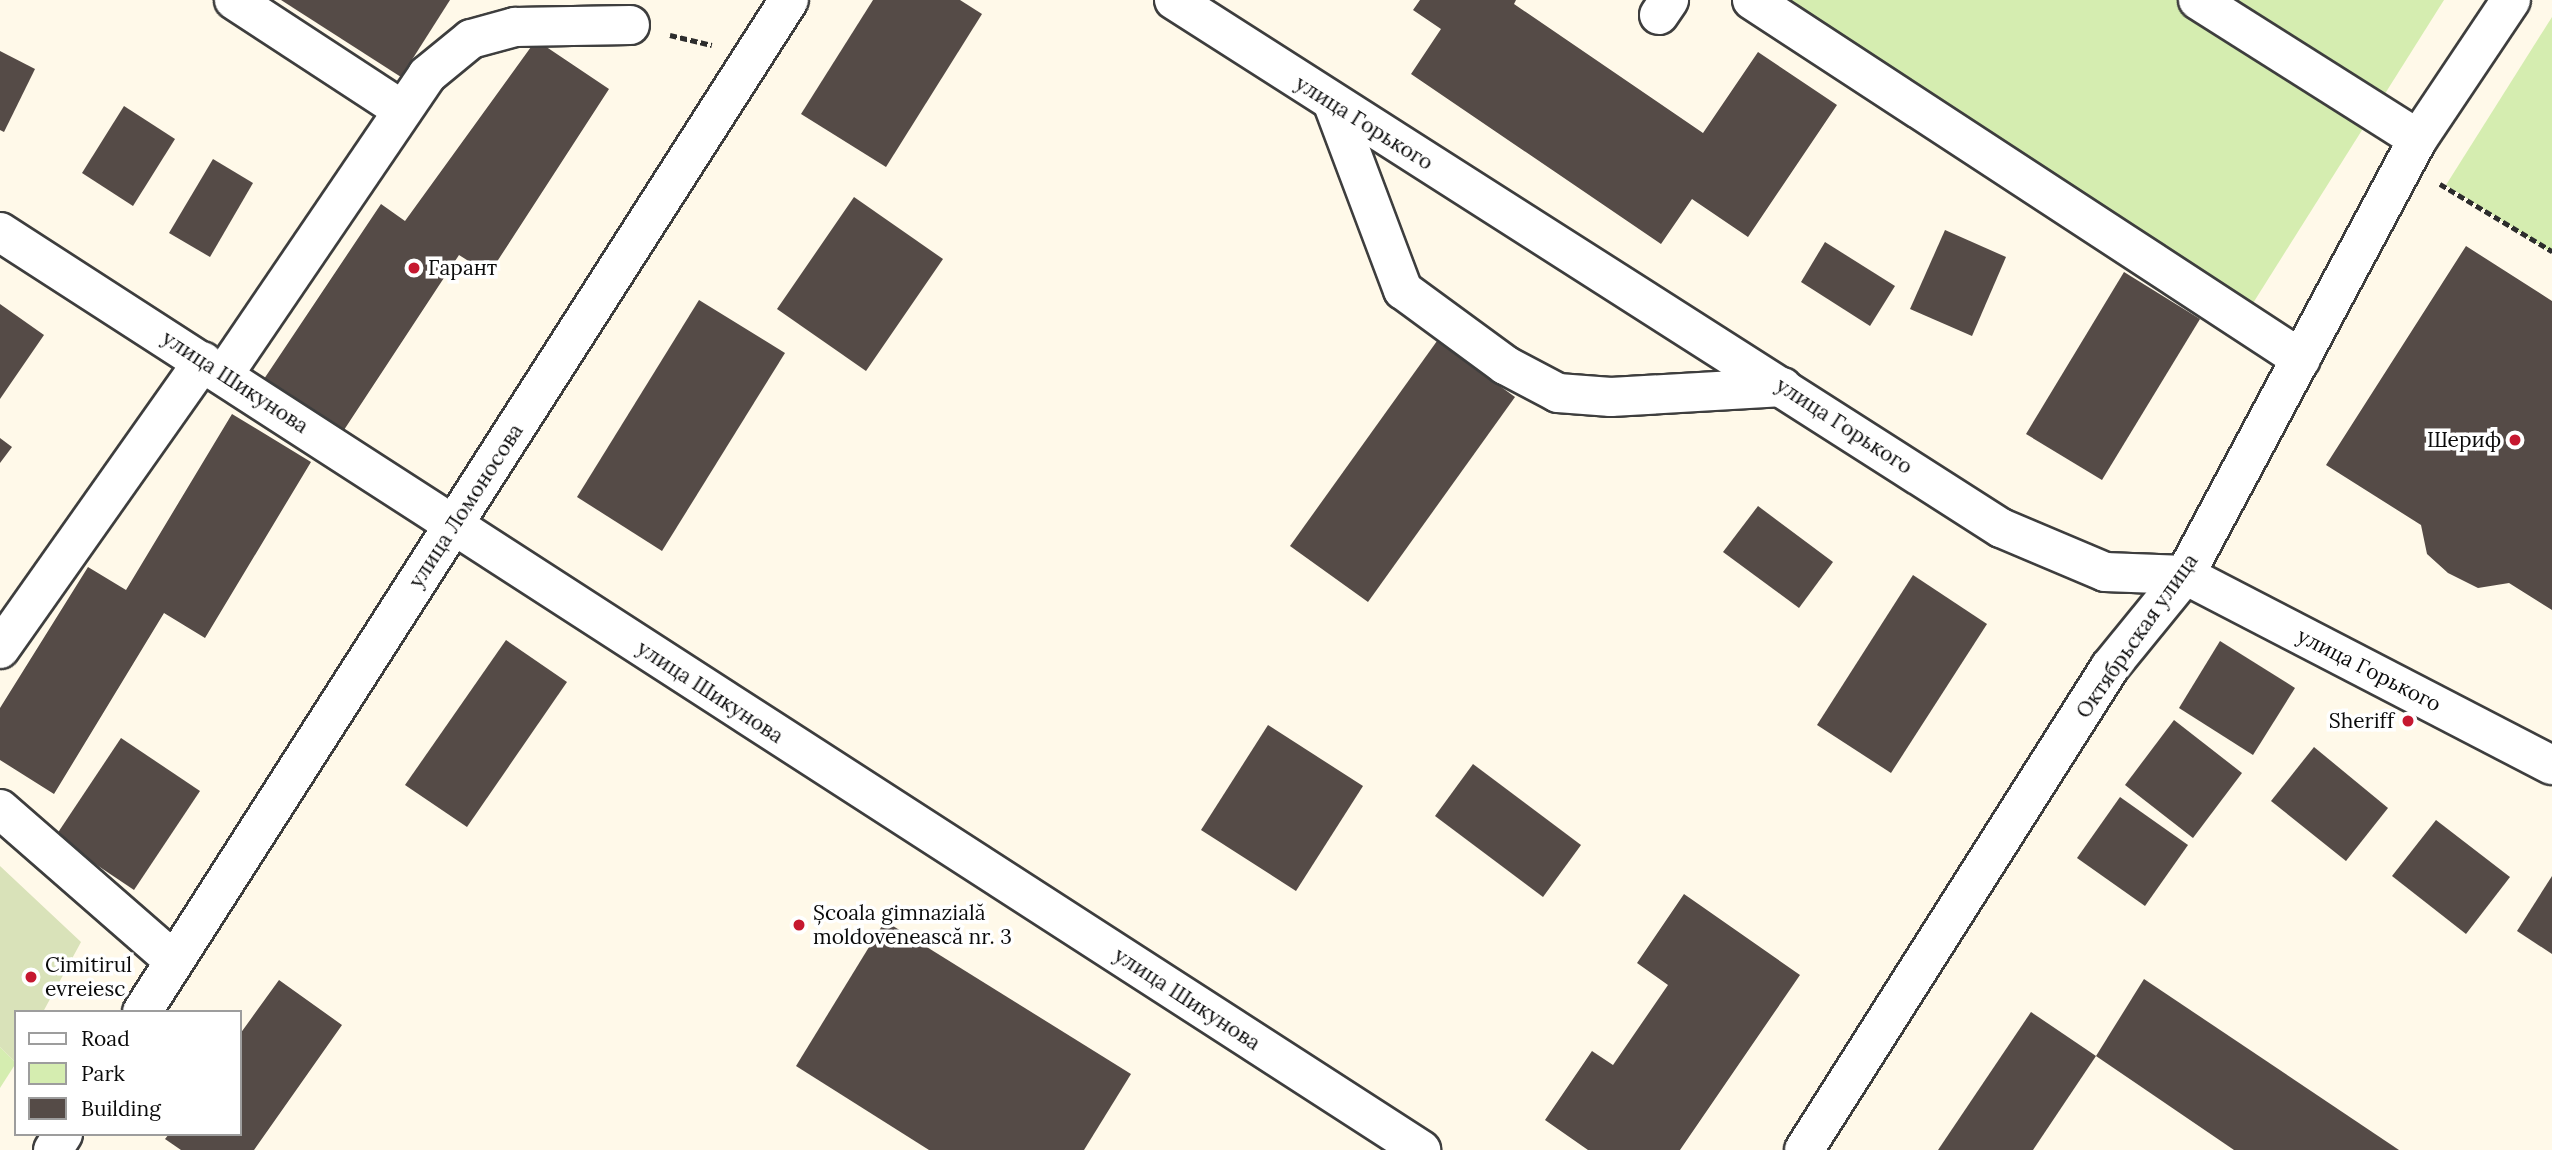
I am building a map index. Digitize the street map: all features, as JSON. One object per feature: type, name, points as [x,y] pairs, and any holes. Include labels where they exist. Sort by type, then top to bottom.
[{"type":"street","points":[[234,0],[402,110]]},
{"type":"street","name":"улица Ломоносова","points":[[143,1010],[789,0]]},
{"type":"street","name":"улица Горького","points":[[1174,0],[2001,528],[2105,572],[2185,575],[2552,765]]},
{"type":"street","points":[[1752,0],[2301,359]]},
{"type":"street","points":[[2199,0],[2412,152]]},
{"type":"street","name":"Октябрьская улица","points":[[1804,1150],[2110,667],[2185,575],[2412,152],[2511,0]]},
{"type":"street","points":[[0,649],[214,367],[427,75],[471,39],[515,27],[630,25]]},
{"type":"street","points":[[1333,104],[1403,290],[1505,365],[1558,393],[1611,397],[1783,387]]},
{"type":"street","name":"улица Шикунова","points":[[0,232],[214,367],[453,526],[1421,1150]]},
{"type":"street","points":[[0,809],[174,961]]},
{"type":"path","points":[[2412,152],[2552,251]]},
{"type":"green space","points":[[1752,0],[2444,0],[2243,319]]},
{"type":"green space","points":[[2552,17],[2552,253],[2446,185]]},
{"type":"green space","name":"Cimitirul evreiesc","points":[[0,866],[81,942],[44,1010],[14,1010],[14,1061],[0,1047]]},
{"type":"green space","points":[[0,1047],[14,1061],[14,1066],[0,1088]]},
{"type":"building","points":[[281,0],[450,0],[401,77]]},
{"type":"building","points":[[873,0],[960,0],[982,14],[886,167],[801,114]]},
{"type":"building","points":[[1420,0],[1516,0],[1514,4],[1703,133],[1758,52],[1837,105],[1748,237],[1692,199],[1661,244],[1411,74],[1441,29],[1413,10]]},
{"type":"building","points":[[536,40],[609,89],[489,274],[459,255],[342,433],[264,379],[381,204],[405,221]]},
{"type":"building","points":[[0,51],[35,69],[4,132],[0,130]]},
{"type":"building","points":[[124,106],[175,139],[133,206],[82,173]]},
{"type":"building","points":[[213,159],[253,183],[210,257],[169,233]]},
{"type":"building","points":[[854,197],[943,259],[866,371],[777,309]]},
{"type":"building","points":[[1945,230],[2006,257],[1972,336],[1910,309]]},
{"type":"building","points":[[1825,242],[1895,286],[1870,326],[1801,282]]},
{"type":"building","points":[[2466,246],[2552,301],[2552,610],[2509,583],[2478,588],[2448,573],[2427,554],[2421,525],[2326,465]]},
{"type":"building","points":[[2124,272],[2200,319],[2102,480],[2026,434]]},
{"type":"building","points":[[699,300],[785,353],[662,551],[577,497]]},
{"type":"building","points":[[0,304],[44,335],[0,399]]},
{"type":"building","points":[[1437,341],[1515,397],[1368,602],[1290,546]]},
{"type":"building","points":[[232,414],[311,462],[205,638],[164,613],[54,794],[0,760],[0,708],[88,567],[126,590]]},
{"type":"building","points":[[0,438],[12,447],[0,463]]},
{"type":"building","points":[[1758,506],[1833,562],[1799,608],[1723,552]]},
{"type":"building","points":[[1913,575],[1987,624],[1891,773],[1817,725]]},
{"type":"building","points":[[506,640],[567,682],[467,827],[405,785]]},
{"type":"building","points":[[2220,641],[2295,688],[2253,755],[2179,708]]},
{"type":"building","points":[[2174,720],[2242,773],[2193,838],[2125,785]]},
{"type":"building","points":[[1268,725],[1363,786],[1296,891],[1201,830]]},
{"type":"building","points":[[121,738],[200,791],[134,890],[55,837]]},
{"type":"building","points":[[2314,747],[2388,808],[2346,861],[2271,801]]},
{"type":"building","points":[[1473,764],[1581,845],[1543,897],[1435,816]]},
{"type":"building","points":[[2120,797],[2188,845],[2145,906],[2077,858]]},
{"type":"building","points":[[2436,820],[2510,877],[2466,934],[2392,876]]},
{"type":"building","points":[[2552,876],[2552,954],[2517,931]]},
{"type":"building","points":[[1684,894],[1800,975],[1680,1150],[1588,1150],[1545,1120],[1592,1051],[1613,1065],[1668,985],[1637,963]]},
{"type":"building","points":[[885,921],[1131,1074],[1084,1150],[929,1150],[796,1066]]},
{"type":"building","points":[[2144,979],[2399,1150],[2234,1150],[2096,1056]]},
{"type":"building","points":[[279,980],[342,1025],[254,1150],[181,1150],[165,1139],[167,1136],[242,1136],[242,1031]]},
{"type":"building","points":[[2031,1012],[2096,1056],[2033,1150],[1938,1150]]},
{"type":"place","name":"Гарант","points":[[414,268]]},
{"type":"place","name":"Шериф","points":[[2515,440]]},
{"type":"place","name":"Sheriff","points":[[2408,721]]},
{"type":"place","name":"Școala gimnazială moldovenească nr. 3","points":[[799,925]]},
{"type":"place","name":"Cimitirul evreiesc","points":[[31,977]]}]
